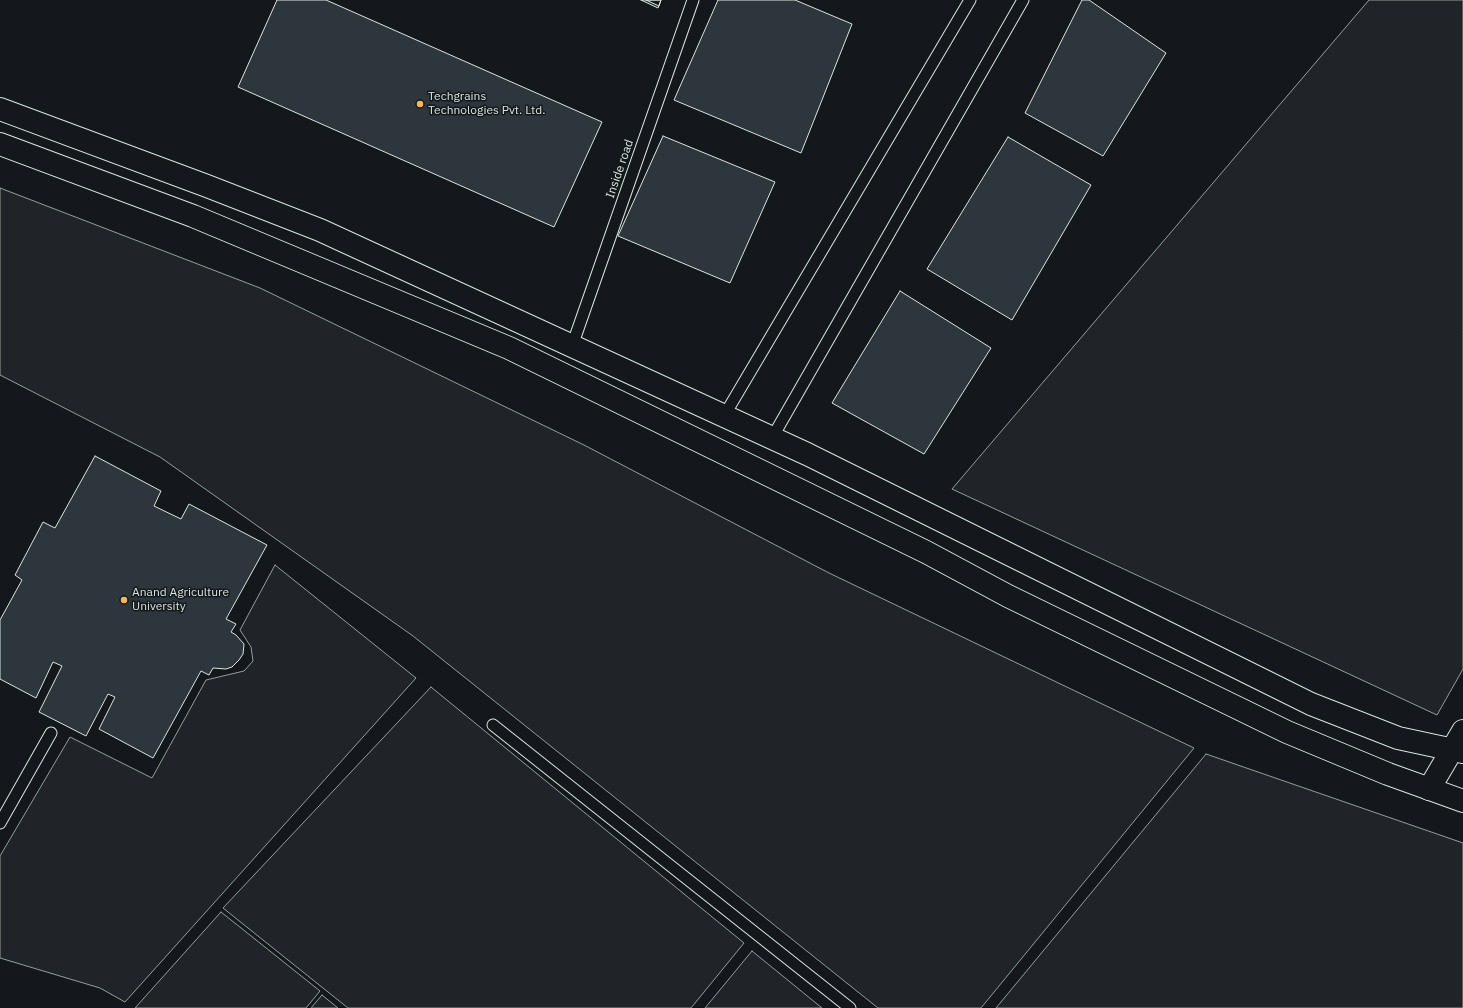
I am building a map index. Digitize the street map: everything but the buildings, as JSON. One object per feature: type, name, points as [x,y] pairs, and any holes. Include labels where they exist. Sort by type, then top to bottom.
[{"type":"main road","points":[[0,109],[320,230],[807,454],[1311,704],[1398,738],[1451,750]]},
{"type":"main road","points":[[0,144],[193,216],[509,348],[926,552],[1008,596],[1287,732],[1429,790],[1463,801]]},
{"type":"main road","points":[[193,216],[207,186]]},
{"type":"main road","points":[[619,402],[633,374]]},
{"type":"main road","points":[[1429,790],[1463,731]]},
{"type":"lane","name":"Inside road","points":[[572,346],[693,0]]},
{"type":"lane","points":[[724,416],[970,0]]},
{"type":"lane","points":[[772,438],[1023,0]]},
{"type":"lane","points":[[493,725],[850,1008]]},
{"type":"lane","points":[[0,823],[51,733]]},
{"type":"shaded area","points":[[1369,0],[1463,0],[1463,669],[1437,715],[952,489]]},
{"type":"shaded area","points":[[0,188],[260,288],[584,445],[829,573],[1194,748],[981,1008],[878,1008],[413,636],[160,457],[0,375]]},
{"type":"shaded area","points":[[275,565],[416,678],[125,1002],[100,988],[0,958],[0,856],[70,737],[152,778],[206,680],[244,671],[253,661],[251,647],[240,630]]},
{"type":"shaded area","points":[[431,687],[744,943],[691,1008],[348,1008],[223,908]]},
{"type":"shaded area","points":[[1206,754],[1463,843],[1463,1008],[996,1008]]},
{"type":"shaded area","points":[[221,912],[320,991],[306,1008],[135,1008]]},
{"type":"shaded area","points":[[752,951],[822,1008],[705,1008]]},
{"type":"shaded area","points":[[322,995],[338,1008],[311,1008]]},
{"type":"place","name":"Techgrains Technologies Pvt. Ltd.","points":[[420,104]]},
{"type":"place","name":"Anand Agriculture University","points":[[124,600]]}]
